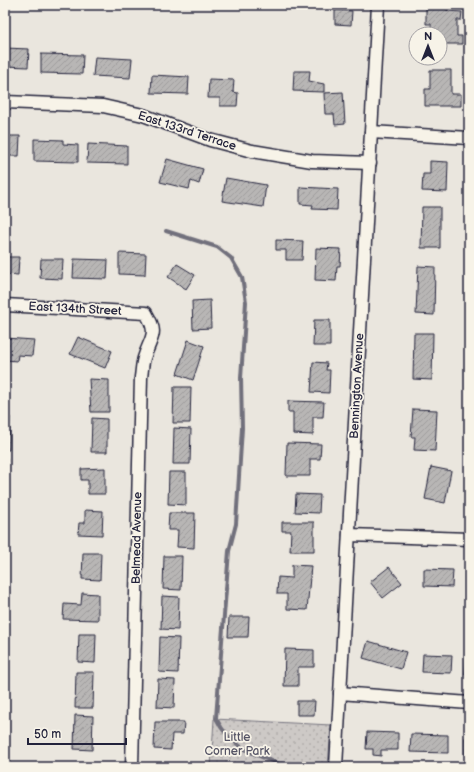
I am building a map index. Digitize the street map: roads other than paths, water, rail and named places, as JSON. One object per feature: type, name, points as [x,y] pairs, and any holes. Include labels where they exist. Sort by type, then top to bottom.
[{"type":"street","name":"Bennington Avenue","points":[[336,767],[378,5]]},
{"type":"street","name":"East 133rd Terrace","points":[[5,102],[103,106],[143,115],[210,140],[252,151],[312,161],[370,163]]},
{"type":"street","points":[[371,132],[469,138]]},
{"type":"street","name":"East 134th Street","points":[[5,304],[146,313]]},
{"type":"street","name":"Belmead Avenue","points":[[132,767],[141,377],[144,359],[153,336],[153,325],[146,313]]},
{"type":"street","points":[[349,535],[469,539]]},
{"type":"street","points":[[340,694],[469,702]]},
{"type":"waterway","points":[[166,231],[217,247],[231,258],[242,277],[246,302],[241,378],[242,428],[236,524],[229,551],[216,718],[222,729],[237,744],[256,755],[288,767]]},
{"type":"park label","name":"Little Corner Park","points":[[237,744]]}]
